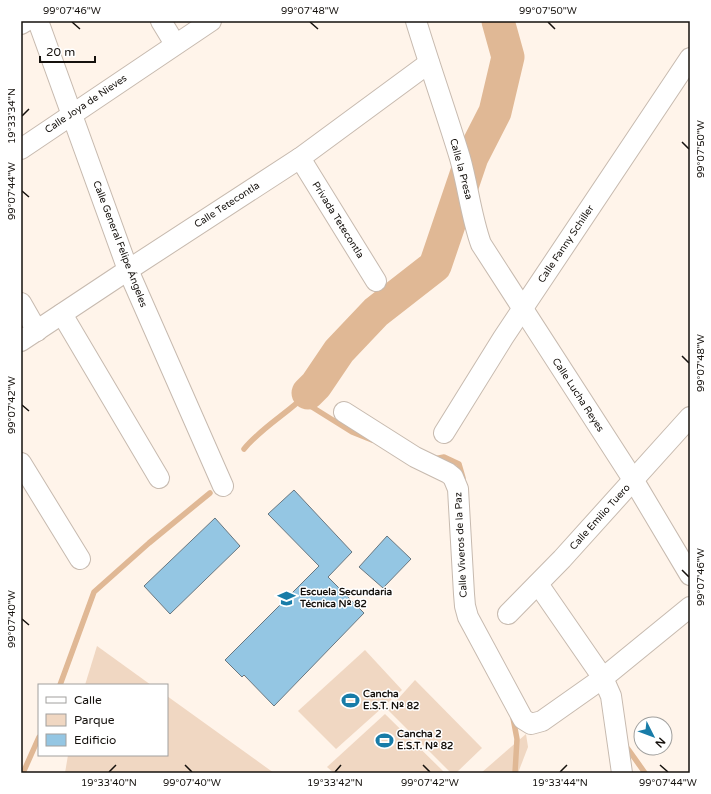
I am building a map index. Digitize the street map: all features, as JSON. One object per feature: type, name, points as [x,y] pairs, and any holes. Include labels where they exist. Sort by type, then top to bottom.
[{"type":"street","points":[[21,24],[26,21]]},
{"type":"street","name":"Calle General Felipe Ángeles","points":[[38,21],[128,270],[223,486]]},
{"type":"street","points":[[161,21],[175,44]]},
{"type":"street","name":"Calle Joya de Nieves","points":[[21,148],[211,21]]},
{"type":"street","name":"Calle la Presa","points":[[416,21],[428,63],[460,159],[476,229],[481,244],[523,309]]},
{"type":"street","name":"Calle Fanny Schiller","points":[[444,433],[523,309],[690,58]]},
{"type":"street","name":"Calle Tetecontla","points":[[29,336],[300,158],[428,63]]},
{"type":"street","name":"Privada Tetecontla","points":[[300,158],[376,281]]},
{"type":"street","points":[[21,303],[29,336]]},
{"type":"street","name":"Calle Lucha Reyes","points":[[523,309],[634,481],[690,575]]},
{"type":"street","points":[[62,314],[159,478]]},
{"type":"street","name":"Calle Viveros de la Paz","points":[[344,412],[415,457],[448,472],[453,477],[458,489],[464,594],[468,617],[523,719],[531,724],[542,721],[603,678]]},
{"type":"street","name":"Calle Emilio Tuero","points":[[508,614],[562,559],[634,481],[690,417]]},
{"type":"street","points":[[21,463],[80,559]]},
{"type":"street","points":[[538,584],[603,678],[612,696],[622,773]]},
{"type":"street","points":[[603,678],[690,607]]},
{"type":"green space","points":[[97,646],[150,684],[85,684]]},
{"type":"green space","name":"Cancha E.S.T. Nº 82","points":[[365,650],[402,690],[336,749],[298,711]]},
{"type":"green space","name":"Cancha E.S.T. Nº 82","points":[[415,680],[482,748],[456,773],[451,773],[388,710]]},
{"type":"green space","points":[[168,697],[274,773],[65,773],[68,756],[168,756]]},
{"type":"green space","name":"Cancha 2 E.S.T. Nº 82","points":[[385,714],[445,773],[334,773],[327,767]]},
{"type":"green space","points":[[526,734],[528,747],[518,773],[481,773]]},
{"type":"building","points":[[294,490],[352,552],[328,577],[364,613],[274,706],[244,675],[242,677],[225,660],[319,566],[268,514]]},
{"type":"building","points":[[215,518],[240,546],[170,614],[144,586]]},
{"type":"building","points":[[387,536],[411,559],[383,588],[359,567]]},
{"type":"waterway","points":[[308,393],[316,385],[339,351],[376,312],[435,266],[472,157],[495,112],[508,57],[498,21]]},
{"type":"waterway","points":[[244,449],[251,441],[308,393],[312,407],[352,432],[372,440]]},
{"type":"waterway","points":[[434,459],[444,457],[459,464],[463,478]]},
{"type":"waterway","points":[[60,684],[94,592],[149,543],[210,493]]},
{"type":"waterway","points":[[513,718],[517,739],[515,773]]},
{"type":"waterway","points":[[23,773],[38,739]]},
{"type":"waterway","points":[[628,749],[645,773]]},
{"type":"place","name":"Escuela Secundaria Técnica Nº 82","points":[[287,598]]},
{"type":"place","name":"Cancha E.S.T. Nº 82","points":[[350,700]]},
{"type":"place","name":"Cancha 2 E.S.T. Nº 82","points":[[384,740]]}]
